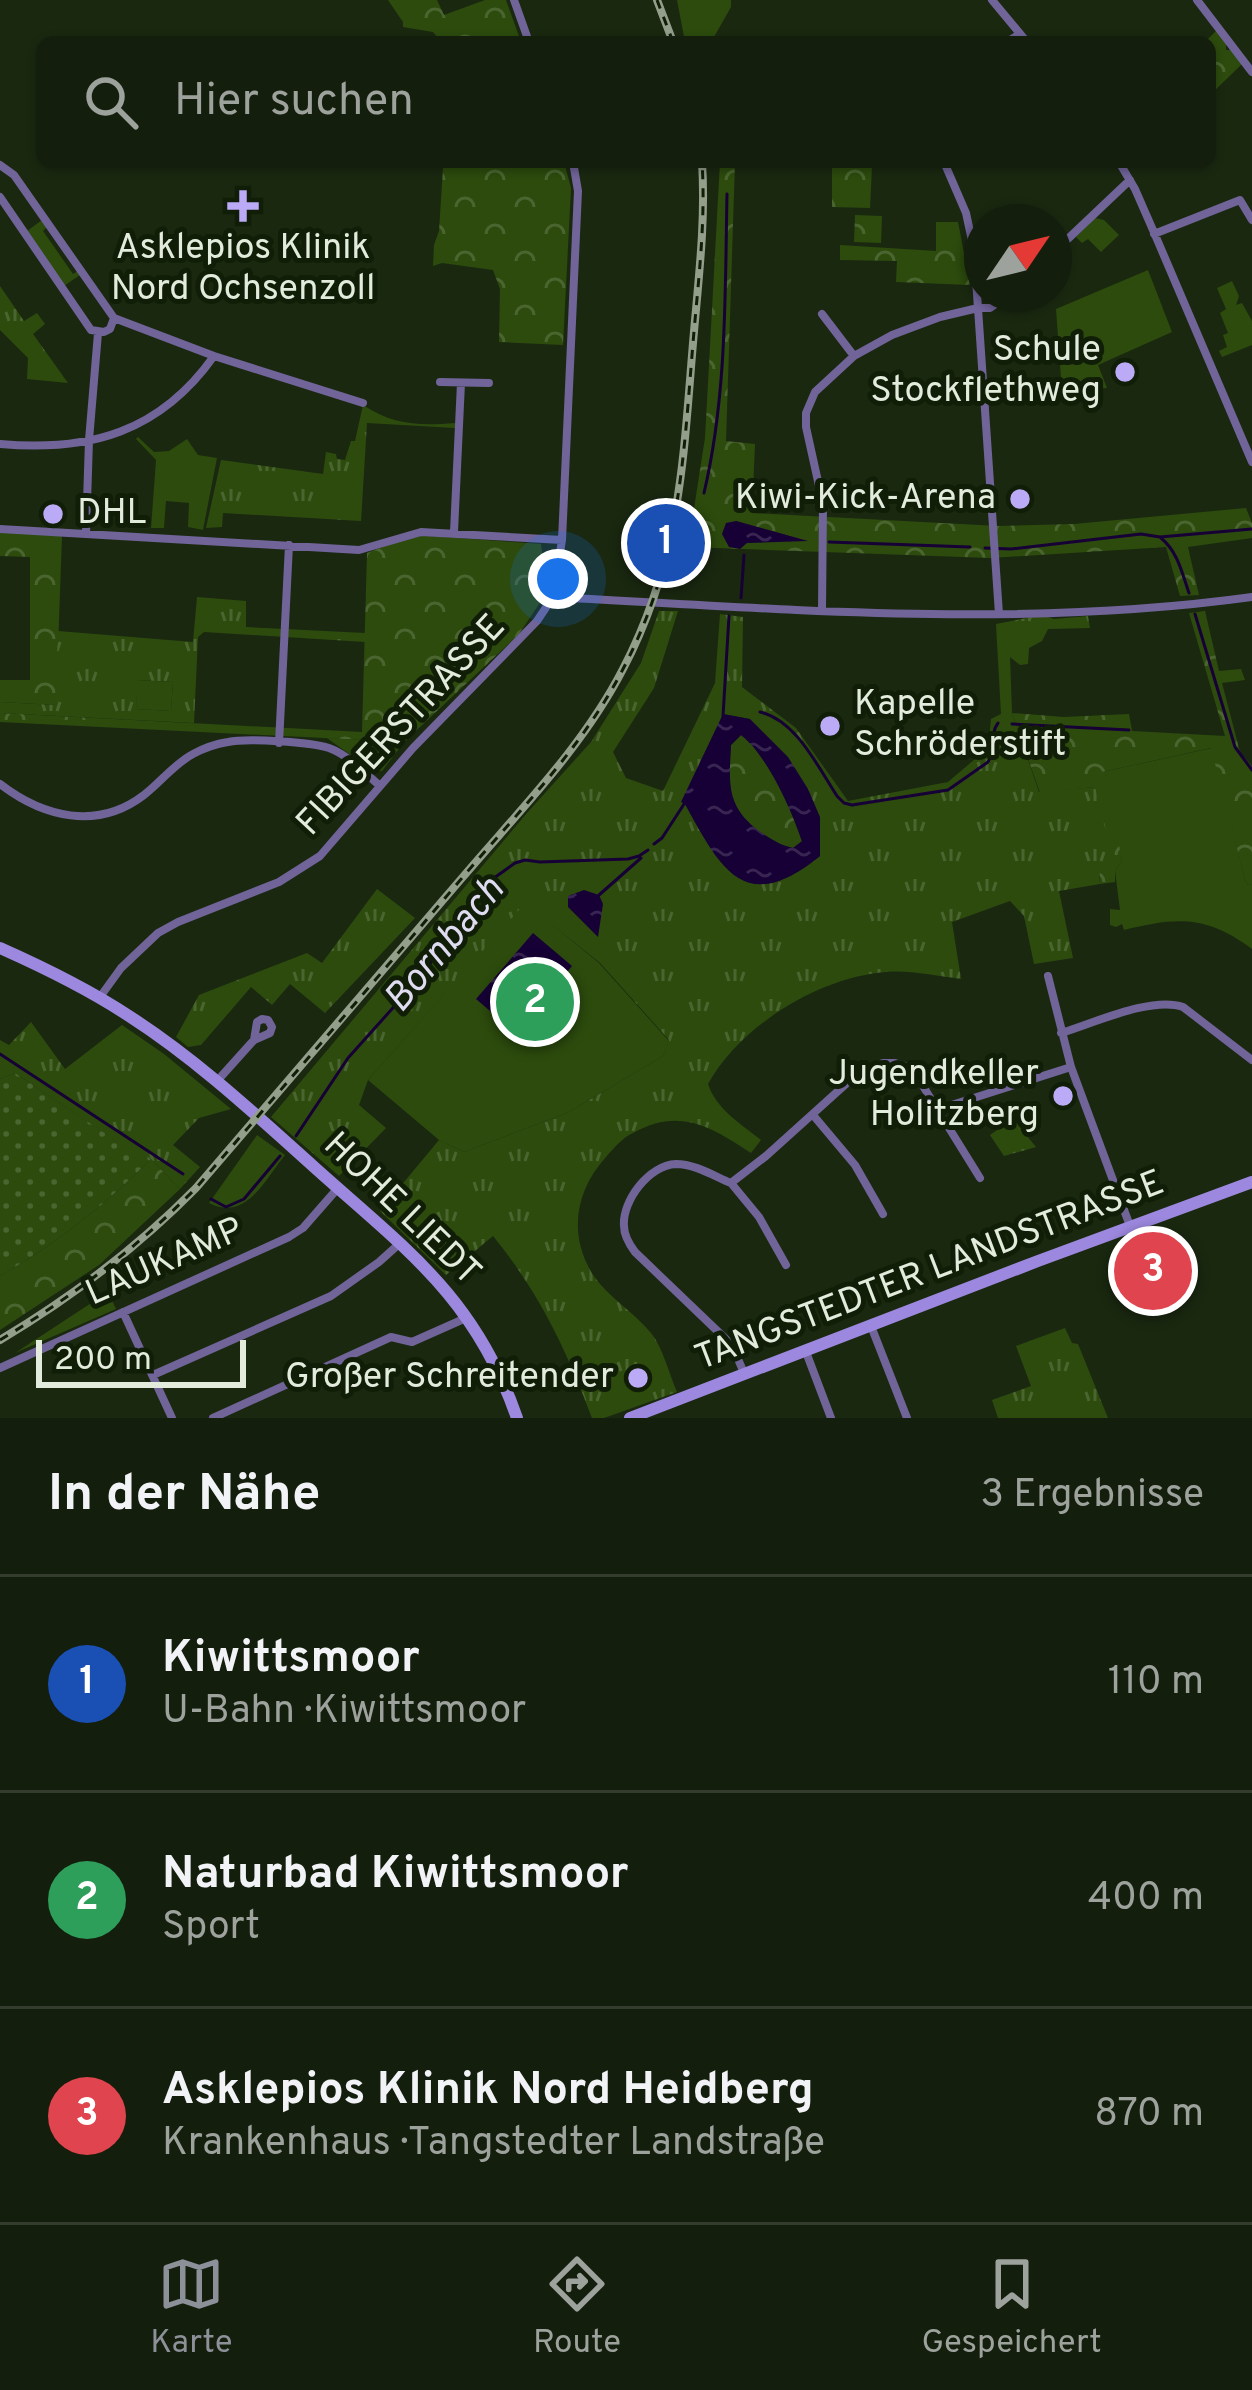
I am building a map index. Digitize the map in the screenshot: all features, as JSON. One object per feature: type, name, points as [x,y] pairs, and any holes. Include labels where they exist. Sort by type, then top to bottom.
[{"type":"street","points":[[514,0],[527,36]]},
{"type":"street","points":[[992,0],[1021,36]]},
{"type":"street","points":[[1198,0],[1252,72]]},
{"type":"street","points":[[0,165],[14,175],[114,318],[214,356],[363,403]]},
{"type":"street","points":[[574,168],[578,204],[562,540],[553,597],[1000,614],[1178,606],[1252,597]]},
{"type":"street","points":[[947,168],[964,208]]},
{"type":"street","points":[[1122,168],[1252,463]]},
{"type":"street","points":[[1072,235],[1130,180]]},
{"type":"street","points":[[0,197],[91,330],[110,329],[114,318]]},
{"type":"street","points":[[1154,234],[1240,200],[1252,220]]},
{"type":"street","points":[[822,609],[824,504],[806,427],[814,392],[854,356],[917,325],[964,312]]},
{"type":"street","points":[[978,312],[1000,614]]},
{"type":"street","points":[[822,314],[854,356]]},
{"type":"street","points":[[86,534],[98,333]]},
{"type":"street","points":[[0,444],[50,446],[136,425],[186,392],[214,356]]},
{"type":"street","points":[[440,382],[489,383]]},
{"type":"street","points":[[454,532],[461,383]]},
{"type":"street","points":[[0,530],[359,550],[421,532],[562,540]]},
{"type":"street","points":[[279,743],[289,545]]},
{"type":"street","name":"FIBIGERSTRASSE","points":[[100,998],[121,968],[158,933],[266,888],[313,862],[453,706],[537,621],[553,597]]},
{"type":"street","points":[[0,784],[42,810],[90,816],[125,807],[187,757],[229,741],[332,749],[380,786]]},
{"type":"street","name":"HOHE LIEDT","points":[[0,948],[52,971],[134,1019],[217,1082],[401,1242],[467,1317],[494,1361],[518,1418]]},
{"type":"street","points":[[1048,976],[1071,1067],[1130,1226]]},
{"type":"street","points":[[1061,1033],[1172,1003],[1184,1007],[1252,1060]]},
{"type":"street","points":[[217,1082],[254,1040]]},
{"type":"street","points":[[731,1184],[857,1074],[884,1063],[913,1072],[980,1178]]},
{"type":"street","points":[[939,1109],[1071,1067]]},
{"type":"street","points":[[813,1115],[855,1165],[883,1214]]},
{"type":"street","points":[[745,1374],[732,1345],[635,1252],[627,1241],[623,1218],[640,1185],[658,1168],[684,1164],[731,1184],[759,1217],[786,1264]]},
{"type":"street","name":"TANGSTEDTER LANDSTRASSE","points":[[630,1418],[1252,1182]]},
{"type":"street","name":"LAUKAMP","points":[[0,1368],[289,1237],[338,1188]]},
{"type":"street","points":[[153,1375],[331,1296],[401,1242]]},
{"type":"street","points":[[123,1312],[172,1418]]},
{"type":"street","points":[[213,1418],[391,1337],[412,1342],[467,1317]]},
{"type":"street","points":[[871,1325],[907,1418]]},
{"type":"street","points":[[805,1350],[831,1418]]},
{"type":"green space","points":[[388,0],[437,0],[444,15],[485,0],[506,0],[519,36],[436,36],[403,27]]},
{"type":"green space","points":[[677,0],[731,0],[715,36],[684,36]]},
{"type":"green space","points":[[1216,31],[1226,50],[1242,64],[1216,89],[1216,36],[1211,36]]},
{"type":"green space","points":[[443,168],[566,168],[571,188],[563,345],[499,342],[500,289],[493,270],[433,266]]},
{"type":"green space","points":[[720,168],[735,168],[726,441],[755,444],[752,513],[998,526],[1246,508],[1252,523],[1252,538],[1188,547],[1199,595],[1180,596],[1166,547],[990,558],[688,547],[705,438]],"holes":[[[736,521],[803,540],[746,543]]]},
{"type":"green space","points":[[832,168],[872,168],[870,208],[832,207]]},
{"type":"green space","points":[[855,215],[882,216],[881,243],[854,242]]},
{"type":"green space","points":[[1095,218],[1119,235],[1101,252],[1088,239],[1082,243],[1076,237]]},
{"type":"green space","points":[[42,220],[47,227],[43,231],[73,274],[78,271],[80,275],[64,286],[27,231]]},
{"type":"green space","points":[[936,222],[958,222],[964,285],[896,282],[897,261],[840,260],[840,245],[936,251]]},
{"type":"green space","points":[[1148,270],[1172,332],[1098,365],[1107,388],[1062,392],[1056,312],[1072,312],[1072,302]]},
{"type":"green space","points":[[1232,281],[1239,296],[1236,305],[1242,303],[1252,321],[1252,345],[1222,357],[1219,351],[1227,347],[1223,335],[1228,333],[1220,313],[1226,309],[1217,288]]},
{"type":"green space","points":[[0,286],[24,321],[37,313],[45,324],[33,334],[68,383],[27,379],[28,358],[0,330]]},
{"type":"green space","points":[[363,405],[396,420],[455,423],[455,428],[367,423],[361,521],[223,513],[222,527],[206,528],[221,460],[323,474],[326,452],[345,460]]},
{"type":"green space","points":[[138,437],[154,452],[169,451],[187,439],[198,455],[217,458],[203,530],[188,527],[189,503],[166,501],[164,528],[151,528],[156,460]]},
{"type":"green space","points":[[0,531],[62,535],[56,705],[0,702],[0,680],[30,680],[30,557],[0,556]]},
{"type":"green space","points":[[414,535],[541,544],[547,592],[519,634],[404,742],[0,722],[0,713],[362,732],[367,553]]},
{"type":"green space","points":[[197,597],[246,601],[246,627],[365,633],[365,642],[204,632],[198,637],[194,723],[0,713],[0,702],[55,705],[58,631],[193,642]],"holes":[[[138,680],[173,682],[171,711],[136,709]]]},
{"type":"green space","points":[[659,611],[678,611],[654,688],[613,752],[626,778],[663,791],[715,683],[720,614],[743,617],[742,687],[796,728],[848,801],[948,782],[988,748],[991,719],[1001,714],[996,624],[1042,615],[1054,619],[1088,616],[1090,628],[1048,629],[1042,641],[1029,648],[1028,664],[1020,665],[1010,657],[1012,713],[1039,792],[1095,787],[1112,856],[1099,874],[1100,884],[1059,891],[1073,958],[1034,964],[1024,916],[1010,901],[952,922],[961,979],[904,972],[860,976],[809,994],[761,1024],[708,1084],[723,1108],[761,1140],[751,1153],[708,1128],[680,1121],[650,1125],[615,1147],[587,1184],[578,1214],[580,1244],[599,1283],[655,1339],[677,1392],[592,1418],[550,1323],[493,1236],[446,1275],[380,1211],[439,1140],[464,1152],[569,1112],[663,1056],[669,1040],[600,963],[525,903],[368,1080],[359,1105],[386,1128],[339,1176],[271,1117],[591,742],[641,663]],"holes":[[[723,714],[750,719],[820,856],[773,882],[754,883],[724,865],[685,804]]]},
{"type":"green space","points":[[1205,611],[1219,671],[1241,669],[1245,680],[1222,683],[1240,752],[1252,766],[1252,885],[1246,883],[1211,748],[1102,772],[1122,860],[1115,882],[1100,884],[1094,787],[1040,793],[1012,713],[1129,714],[1132,731],[1225,736],[1189,613]]},
{"type":"green space","points":[[137,680],[173,682],[171,711],[136,709]]},
{"type":"green space","points":[[741,735],[761,756],[785,800],[802,842],[793,848],[759,831],[735,803],[730,783],[731,745]]},
{"type":"green space","points":[[327,738],[404,742],[382,771],[373,771]]},
{"type":"green space","points":[[1212,748],[1246,883],[1252,885],[1252,949],[1220,930],[1191,922],[1124,930],[1122,924],[1110,925],[1110,909],[1120,910],[1115,871],[1122,860],[1102,772]]},
{"type":"green space","points":[[377,889],[415,918],[325,1013],[290,984],[272,1005],[251,987],[201,1045],[188,1047],[176,1037],[199,995],[307,953],[322,963]]},
{"type":"green space","points":[[525,902],[599,963],[669,1041],[663,1056],[569,1112],[464,1152],[439,1140],[368,1080]]},
{"type":"green space","points":[[31,1022],[65,1069],[122,1025],[231,1109],[199,1118],[173,1145],[200,1167],[180,1189],[151,1159],[15,1073],[0,1079],[0,1040],[9,1045]]},
{"type":"green space","points":[[15,1073],[151,1159],[79,1223],[0,1276],[0,1079]]},
{"type":"green space","points":[[1013,1119],[1036,1147],[1004,1156],[990,1135]]},
{"type":"green space","points":[[257,1135],[285,1155],[244,1203],[222,1207],[209,1203]]},
{"type":"green space","points":[[151,1159],[180,1189],[99,1265],[0,1330],[0,1276],[79,1223]]},
{"type":"green space","points":[[108,1292],[116,1309],[15,1353]]},
{"type":"green space","points":[[1065,1328],[1072,1343],[1078,1344],[1108,1418],[998,1418],[992,1400],[1031,1386],[1016,1346]]},
{"type":"water","points":[[736,521],[808,541],[729,547],[722,534],[726,523]]},
{"type":"water","points":[[723,714],[750,719],[788,757],[808,789],[820,817],[820,856],[772,883],[754,884],[738,878],[711,849],[681,802]],"holes":[[[741,735],[792,815],[802,841],[793,848],[759,831],[735,803],[730,783],[731,745]]]},
{"type":"water","points":[[584,890],[599,895],[603,904],[598,937],[568,907],[568,896]]},
{"type":"water","points":[[533,933],[572,966],[516,1033],[476,999]]},
{"type":"waterway","points":[[704,493],[721,382],[727,194]]},
{"type":"waterway","name":"Bornbach","points":[[985,548],[1252,529]]},
{"type":"waterway","name":"Bornbach","points":[[1161,538],[1175,556],[1189,593]]},
{"type":"waterway","name":"Bornbach","points":[[829,542],[970,547]]},
{"type":"waterway","name":"Bornbach","points":[[741,598],[744,555]]},
{"type":"waterway","name":"Bornbach","points":[[1195,614],[1235,747],[1252,770]]},
{"type":"waterway","name":"Bornbach","points":[[723,716],[729,616]]},
{"type":"waterway","points":[[760,712],[795,734],[837,796],[852,805],[948,790],[988,762],[998,723]]},
{"type":"waterway","points":[[1012,724],[1129,730]]},
{"type":"waterway","name":"Bornbach","points":[[654,844],[686,801]]},
{"type":"waterway","name":"Bornbach","points":[[296,1136],[348,1058],[426,971],[441,944],[494,878],[525,860],[628,859],[648,850]]},
{"type":"waterway","points":[[599,895],[641,858]]},
{"type":"waterway","name":"Bornbach","points":[[0,1054],[183,1174]]},
{"type":"waterway","name":"Bornbach","points":[[211,1199],[226,1207],[244,1199],[280,1156]]},
{"type":"railway","points":[[657,0],[671,36]]},
{"type":"railway","points":[[0,1340],[103,1270],[196,1188],[548,778],[607,698],[657,589],[676,510],[701,252],[702,168]]},
{"type":"place","name":"Asklepios Klinik Nord Ochsenzoll","points":[[243,206]]},
{"type":"place","name":"Schule Stockflethweg","points":[[1125,372]]},
{"type":"place","name":"Kiwi-Kick-Arena","points":[[1020,499]]},
{"type":"place","name":"DHL","points":[[53,514]]},
{"type":"place","name":"Kiwittsmoor","points":[[666,543]]},
{"type":"place","name":"Kapelle Schröderstift","points":[[830,726]]},
{"type":"place","name":"Naturbad Kiwittsmoor","points":[[535,1002]]},
{"type":"place","name":"Jugendkeller Holitzberg","points":[[1063,1096]]},
{"type":"place","name":"Asklepios Klinik Nord Heidberg","points":[[1153,1271]]},
{"type":"place","name":"Großer Schreitender","points":[[638,1378]]}]
